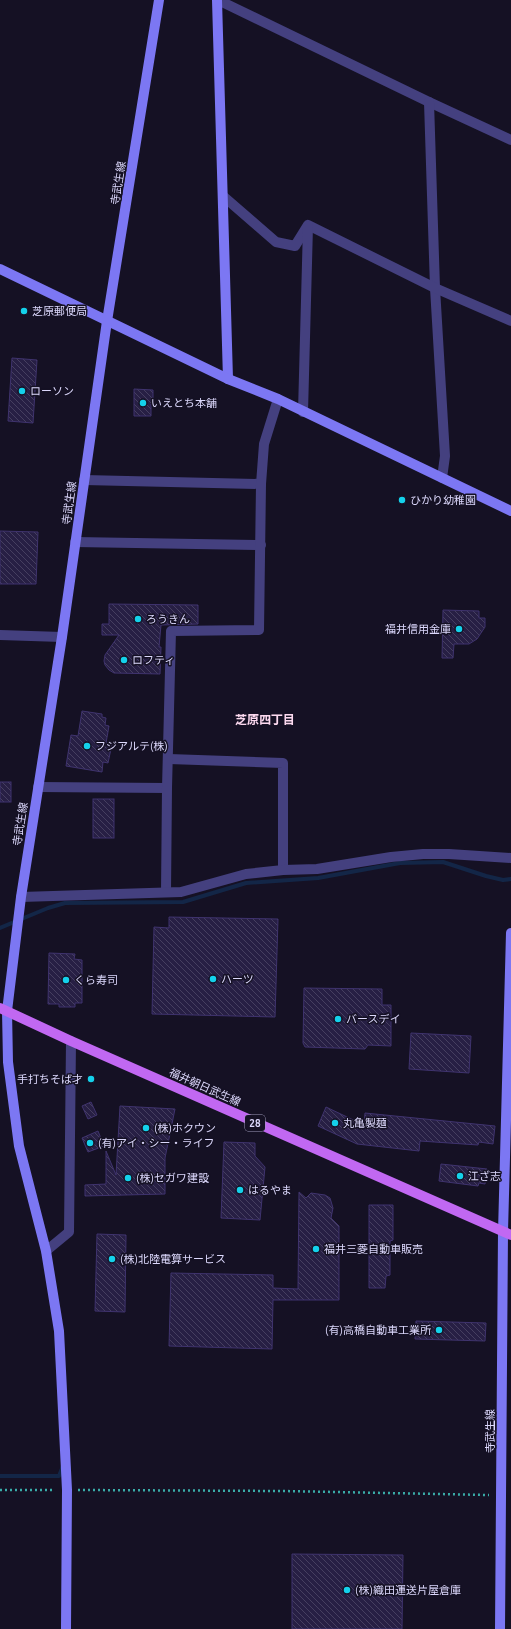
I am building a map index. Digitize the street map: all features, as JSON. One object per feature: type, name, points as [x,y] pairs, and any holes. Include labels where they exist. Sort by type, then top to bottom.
[{"type":"main road","name":"福井朝日武生線","points":[[4,1009],[71,1041],[507,1234]]},
{"type":"street","name":"寺武生線","points":[[66,1629],[67,1490],[60,1330],[46,1252],[19,1146],[8,1062],[4,1009],[62,637],[107,321],[159,0]]},
{"type":"street","points":[[228,379],[218,0],[511,140]]},
{"type":"street","points":[[429,102],[435,288],[445,456],[442,478]]},
{"type":"street","points":[[223,196],[276,242],[294,246],[308,225]]},
{"type":"street","points":[[308,225],[435,288],[511,321]]},
{"type":"street","points":[[303,412],[308,225]]},
{"type":"street","points":[[0,269],[228,379],[278,399],[511,511]]},
{"type":"street","points":[[166,892],[171,631],[258,630],[261,545],[261,484],[264,444],[278,399]]},
{"type":"street","points":[[84,480],[261,484]]},
{"type":"street","points":[[75,542],[261,545]]},
{"type":"street","points":[[0,635],[62,637]]},
{"type":"street","points":[[169,759],[283,763],[283,870]]},
{"type":"street","points":[[38,787],[167,788]]},
{"type":"street","points":[[21,897],[182,892],[246,874],[283,870],[317,869],[391,857],[423,854],[511,858]]},
{"type":"street","name":"寺武生線","points":[[500,1629],[511,933]]},
{"type":"street","points":[[46,1252],[69,1232],[71,1041]]},
{"type":"path","points":[[0,1490],[283,1491],[502,1495]]},
{"type":"building","points":[[12,358],[37,360],[33,423],[8,421]]},
{"type":"building","points":[[134,389],[153,390],[151,416],[134,416]]},
{"type":"building","points":[[0,531],[38,532],[36,584],[0,584]]},
{"type":"building","points":[[109,604],[198,605],[198,624],[161,625],[159,647],[161,647],[160,674],[114,673],[109,670],[104,661],[105,655],[119,635],[102,635],[102,624],[109,624]]},
{"type":"building","points":[[443,610],[479,611],[479,618],[485,618],[485,627],[477,639],[469,644],[454,644],[453,658],[442,658]]},
{"type":"building","points":[[82,711],[102,714],[102,717],[106,718],[105,725],[109,726],[106,743],[112,744],[108,763],[103,762],[102,772],[66,766],[71,735],[78,736]]},
{"type":"building","points":[[0,782],[11,782],[11,802],[0,802]]},
{"type":"building","points":[[93,799],[114,799],[114,838],[93,838]]},
{"type":"building","points":[[169,917],[278,919],[275,1017],[152,1014],[154,927],[169,928]]},
{"type":"building","points":[[49,953],[75,954],[74,959],[82,960],[82,1003],[75,1003],[75,1007],[59,1007],[59,1004],[48,1004]]},
{"type":"building","points":[[304,988],[382,989],[382,1005],[391,1005],[391,1046],[368,1045],[365,1049],[305,1047],[303,1043]]},
{"type":"building","points":[[411,1033],[471,1036],[469,1073],[409,1069]]},
{"type":"building","points":[[91,1102],[97,1115],[88,1119],[82,1106]]},
{"type":"building","points":[[120,1106],[175,1109],[165,1158],[165,1194],[85,1196],[85,1185],[106,1184],[106,1151],[116,1175]]},
{"type":"building","points":[[326,1107],[364,1125],[365,1113],[495,1126],[493,1144],[479,1142],[478,1145],[420,1141],[419,1151],[357,1144],[318,1126]]},
{"type":"building","points":[[98,1131],[104,1146],[88,1152],[82,1138]]},
{"type":"building","points":[[224,1142],[255,1143],[255,1156],[265,1167],[260,1220],[221,1218]]},
{"type":"building","points":[[441,1164],[487,1169],[485,1184],[479,1183],[478,1186],[439,1181]]},
{"type":"building","points":[[299,1192],[306,1198],[311,1193],[325,1195],[330,1198],[333,1208],[331,1218],[339,1226],[339,1300],[273,1300],[272,1349],[169,1346],[171,1273],[273,1275],[273,1288],[298,1289]]},
{"type":"building","points":[[369,1205],[393,1205],[393,1240],[390,1241],[390,1275],[386,1276],[385,1288],[369,1288]]},
{"type":"building","points":[[97,1234],[126,1235],[125,1312],[95,1311]]},
{"type":"building","points":[[416,1321],[486,1323],[485,1341],[415,1339]]},
{"type":"building","name":"(株)織田運送片屋倉庫","points":[[292,1554],[403,1555],[402,1629],[292,1629]]},
{"type":"waterway","points":[[0,928],[48,908],[65,903],[183,902],[246,883],[318,878],[400,863],[443,862],[486,876],[503,880],[511,879]]},
{"type":"waterway","points":[[0,1476],[59,1476],[63,1466]]},
{"type":"place","name":"芝原郵便局","points":[[24,311]]},
{"type":"place","name":"ローソン","points":[[22,391]]},
{"type":"place","name":"いえとち本舗","points":[[143,403]]},
{"type":"place","name":"ひかり幼稚園","points":[[402,500]]},
{"type":"place","name":"ろうきん","points":[[138,619]]},
{"type":"place","name":"福井信用金庫","points":[[459,629]]},
{"type":"place","name":"ロフティ","points":[[124,660]]},
{"type":"place","name":"フジアルテ(株)","points":[[87,746]]},
{"type":"place","name":"ハーツ","points":[[213,979]]},
{"type":"place","name":"くら寿司","points":[[66,980]]},
{"type":"place","name":"バースデイ","points":[[338,1019]]},
{"type":"place","name":"手打ちそば才","points":[[91,1079]]},
{"type":"place","name":"丸亀製麺","points":[[335,1123]]},
{"type":"place","name":"(株)ホクウン","points":[[146,1128]]},
{"type":"place","name":"(有)アイ・シー・ライフ","points":[[90,1143]]},
{"type":"place","name":"江ざ志","points":[[460,1176]]},
{"type":"place","name":"(株)セガワ建設","points":[[128,1178]]},
{"type":"place","name":"はるやま","points":[[240,1190]]},
{"type":"place","name":"福井三菱自動車販売","points":[[316,1249]]},
{"type":"place","name":"(株)北陸電算サービス","points":[[112,1259]]},
{"type":"place","name":"(有)高橋自動車工業所","points":[[439,1330]]},
{"type":"place","name":"(株)織田運送片屋倉庫","points":[[347,1590]]},
{"type":"district","name":"芝原四丁目","points":[[265,720]]}]
